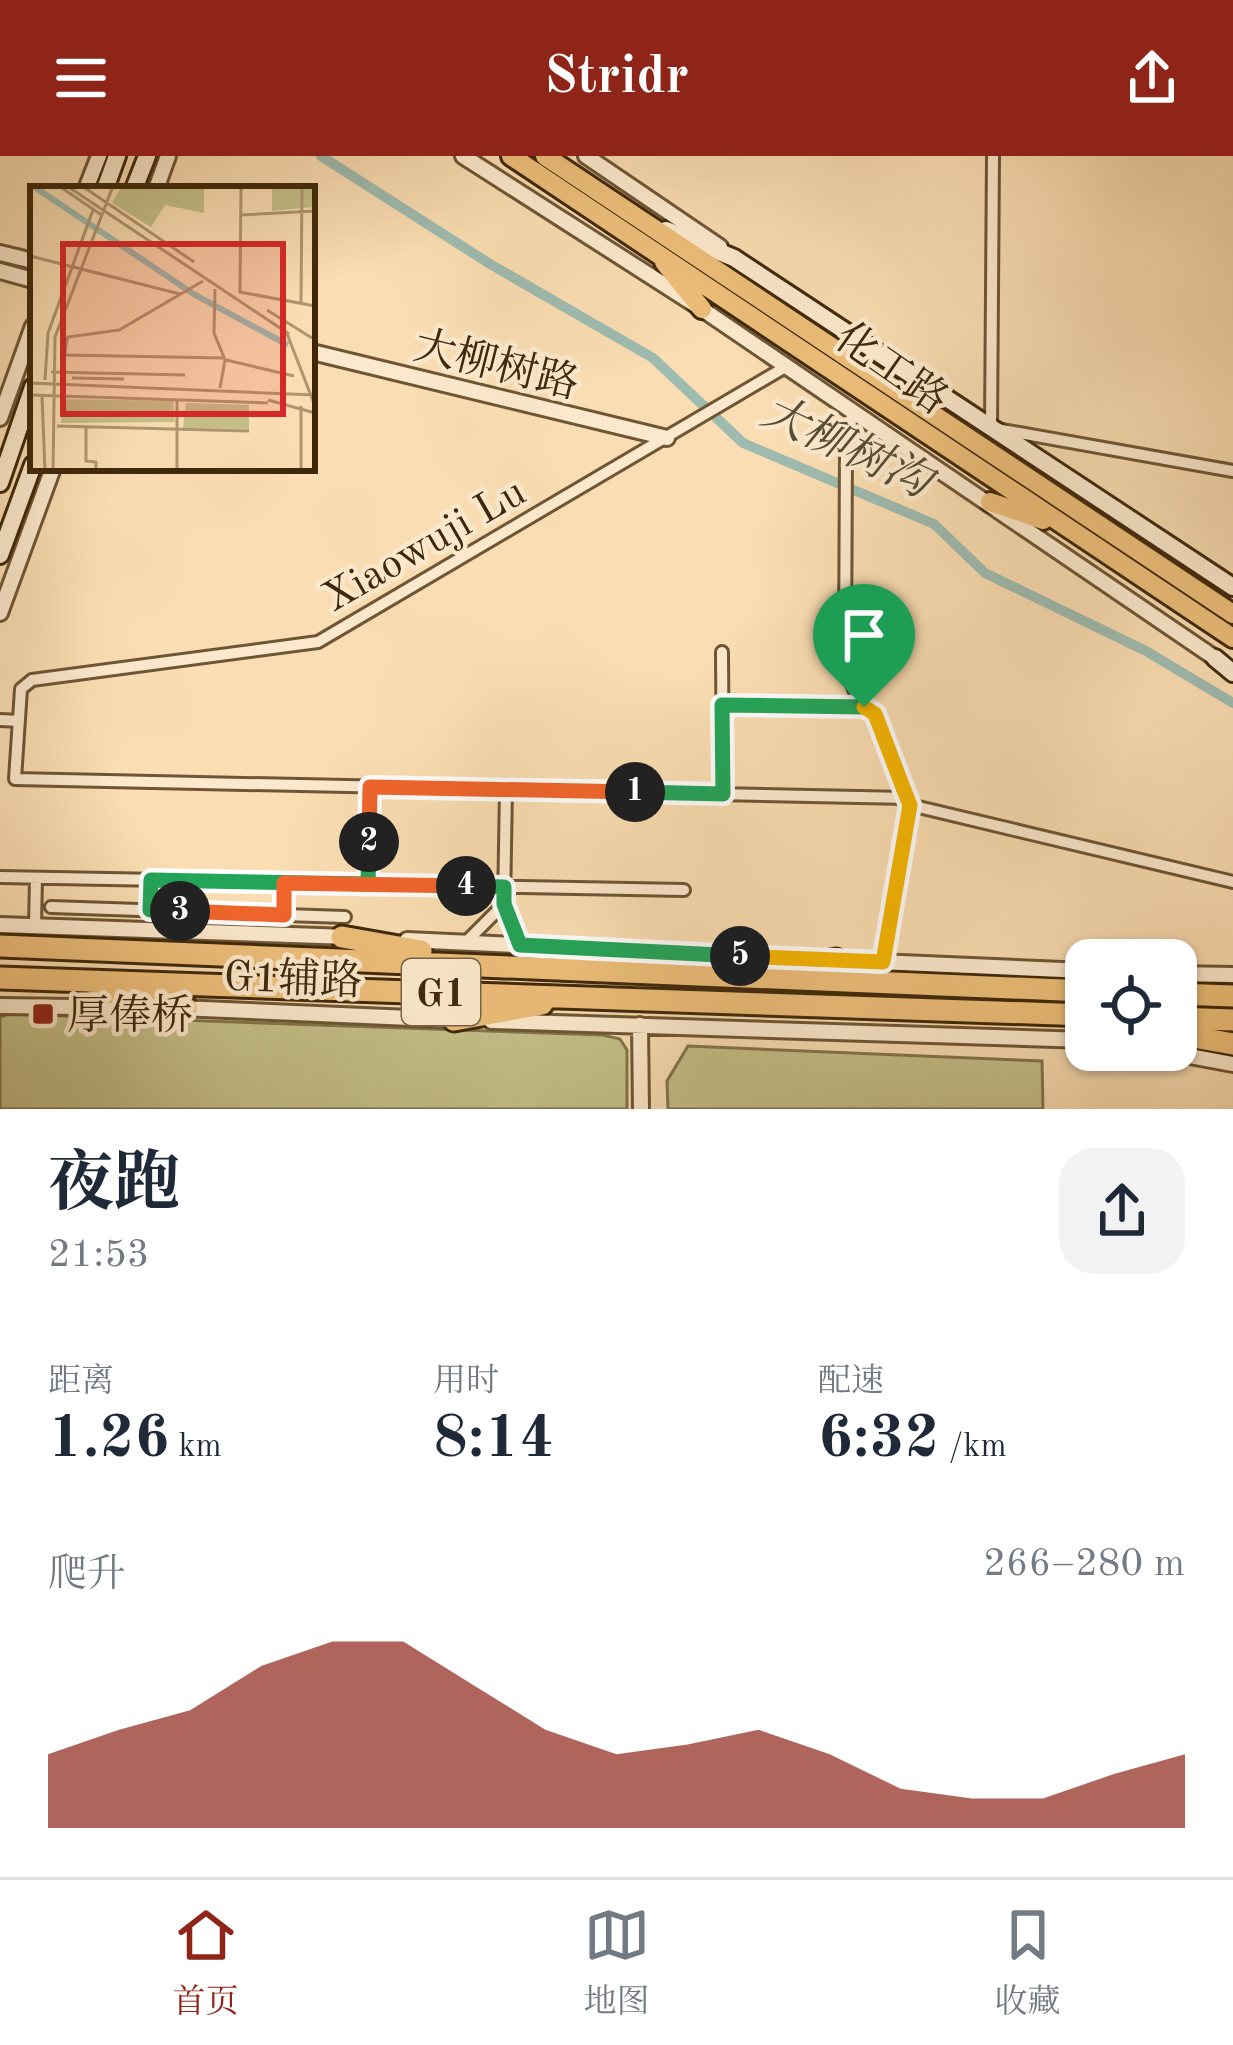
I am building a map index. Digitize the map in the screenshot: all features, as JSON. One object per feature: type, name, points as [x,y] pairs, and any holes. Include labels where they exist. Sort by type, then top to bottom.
[{"type":"highway","points":[[343,927],[504,966]]},
{"type":"highway","name":"G1","points":[[0,946],[1065,990]]},
{"type":"highway","points":[[742,980],[836,960]]},
{"type":"highway","name":"G1","points":[[0,978],[584,996],[882,984],[1065,1015]]},
{"type":"highway","points":[[34,980],[186,1008]]},
{"type":"highway","points":[[1197,995],[1233,996]]},
{"type":"highway","points":[[454,1020],[584,996]]},
{"type":"highway","points":[[1197,1019],[1233,1020]]},
{"type":"highway","points":[[1197,1038],[1233,1044]]},
{"type":"main road","points":[[106,186],[117,156]]},
{"type":"main road","points":[[135,186],[147,156]]},
{"type":"main road","name":"化工路","points":[[511,156],[1233,638]]},
{"type":"main road","name":"化工路","points":[[545,156],[1233,614]]},
{"type":"main road","points":[[632,217],[734,258],[1233,587]]},
{"type":"main road","points":[[654,249],[702,308]]},
{"type":"main road","points":[[0,483],[30,396]]},
{"type":"main road","points":[[0,555],[31,471]]},
{"type":"main road","points":[[990,502],[1068,529]]},
{"type":"main road","points":[[1110,507],[1166,569]]},
{"type":"main road","points":[[1215,658],[1233,673]]},
{"type":"street","points":[[87,186],[98,156]]},
{"type":"street","points":[[157,186],[168,156]]},
{"type":"street","points":[[463,156],[702,308],[1215,658]]},
{"type":"street","points":[[586,156],[734,258]]},
{"type":"street","points":[[993,156],[991,428],[1233,471]]},
{"type":"street","points":[[0,253],[30,260]]},
{"type":"street","points":[[0,271],[30,279]]},
{"type":"street","points":[[0,418],[30,334]]},
{"type":"street","name":"大柳树路","points":[[315,353],[667,438]]},
{"type":"street","name":"Xiaowuji Lu","points":[[19,721],[21,689],[32,680],[318,642],[734,402],[787,366]]},
{"type":"street","points":[[854,410],[845,462],[845,656],[850,684],[864,707],[875,714],[908,802],[882,984]]},
{"type":"street","points":[[0,613],[52,471]]},
{"type":"street","points":[[14,574],[21,496]]},
{"type":"street","points":[[722,652],[723,794]]},
{"type":"street","points":[[722,705],[864,707]]},
{"type":"street","points":[[0,720],[19,721],[16,779],[908,802],[1233,882]]},
{"type":"street","points":[[368,884],[370,787]]},
{"type":"street","points":[[506,789],[504,904],[520,945]]},
{"type":"street","points":[[0,877],[684,890]]},
{"type":"street","points":[[35,927],[36,878]]},
{"type":"street","points":[[150,910],[151,880]]},
{"type":"street","points":[[284,883],[284,915]]},
{"type":"street","points":[[465,943],[504,904]]},
{"type":"street","points":[[51,907],[284,915],[343,927]]},
{"type":"street","name":"G1辅路","points":[[0,925],[343,927],[465,943],[836,960],[882,984],[1065,971]]},
{"type":"street","points":[[1197,974],[1233,975]]},
{"type":"street","name":"G1辅路","points":[[0,1006],[186,1008],[1065,1039]]},
{"type":"street","points":[[640,1025],[641,1109]]},
{"type":"street","points":[[1197,1057],[1233,1064]]},
{"type":"shaded area","points":[[0,1017],[603,1035],[620,1039],[627,1050],[627,1109],[0,1109]]},
{"type":"shaded area","points":[[688,1046],[1042,1061],[1043,1109],[668,1109],[667,1081]]},
{"type":"waterway","name":"大柳树沟","points":[[321,156],[490,264],[653,358],[743,443],[934,524],[985,573],[1146,651],[1233,703]]},
{"type":"place","name":"厚俸桥","points":[[43,1014]]},
{"type":"route","points":[[722,705],[864,707],[875,714],[910,805],[883,962],[520,945],[504,904],[504,887],[284,883],[284,915],[150,910],[151,880],[368,884],[370,787],[723,794],[722,705]]}]
